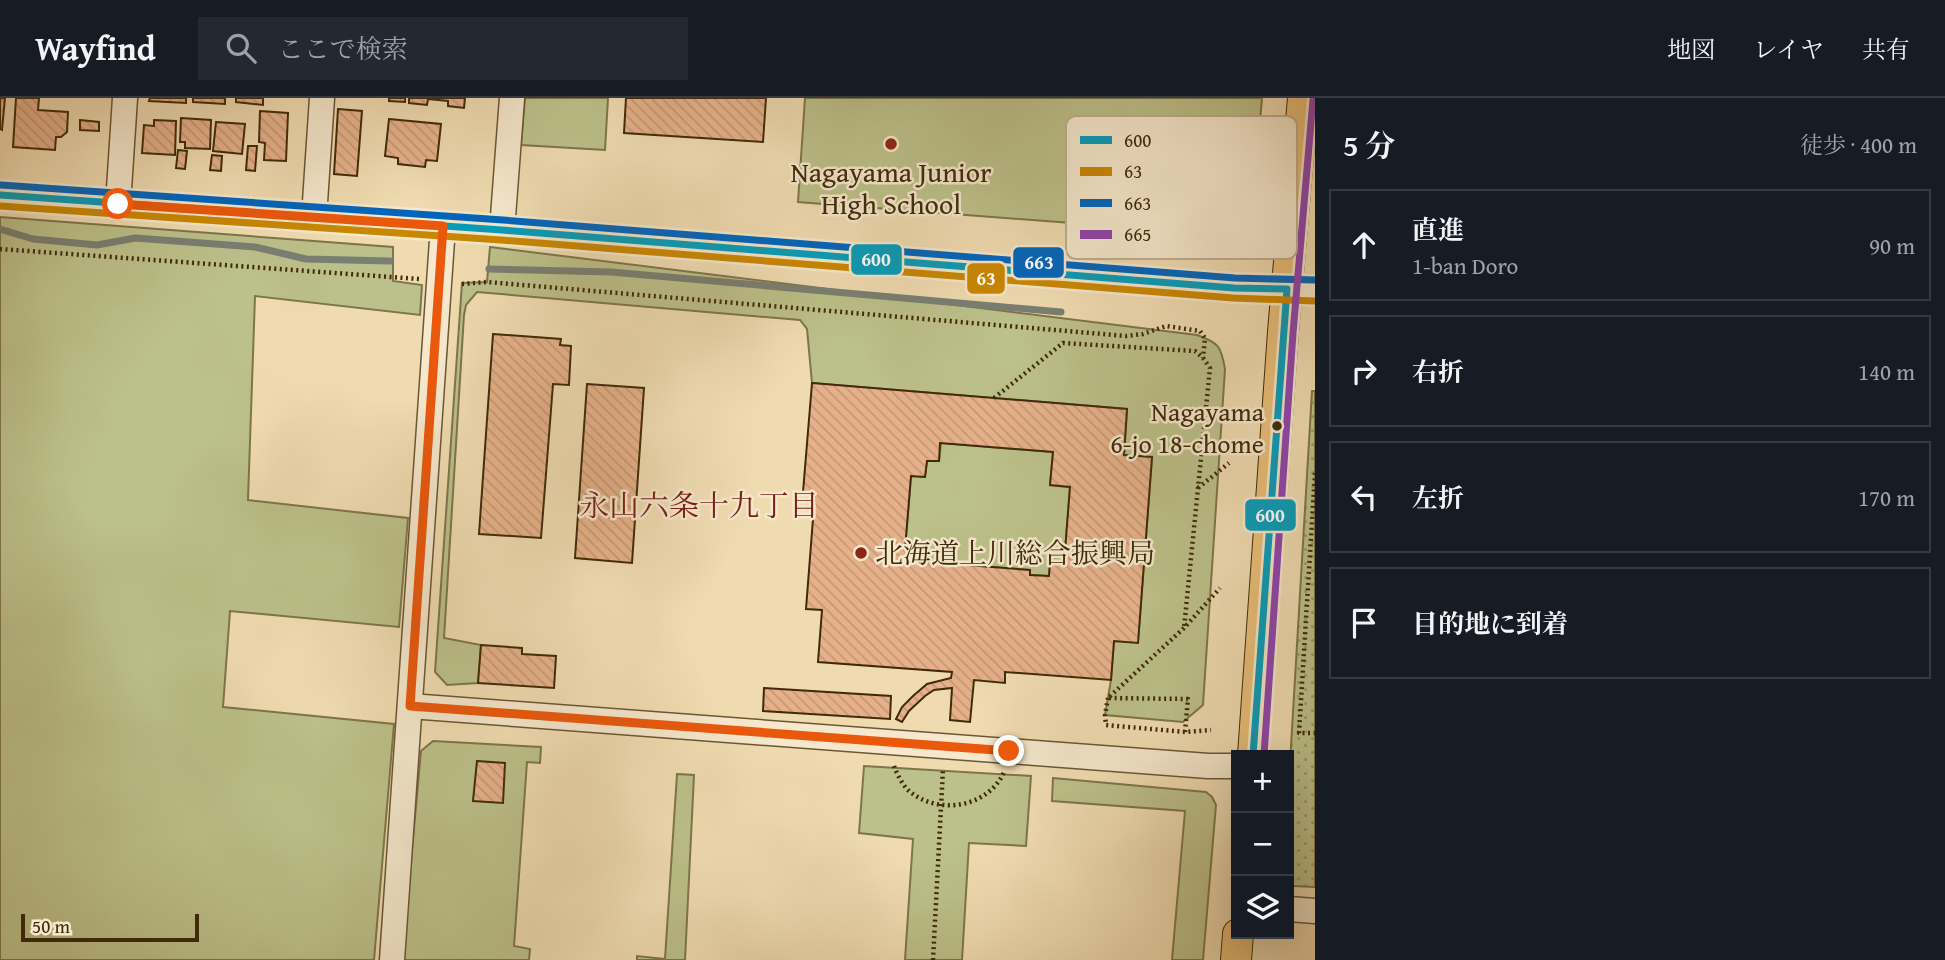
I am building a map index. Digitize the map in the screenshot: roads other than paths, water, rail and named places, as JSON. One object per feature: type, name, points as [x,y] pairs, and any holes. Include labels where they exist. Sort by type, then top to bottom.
[{"type":"main road","points":[[1254,750],[1301,290],[1303,98]]},
{"type":"main road","points":[[1236,960],[1238,939]]},
{"type":"street","points":[[118,204],[125,98]]},
{"type":"street","points":[[314,217],[322,98]]},
{"type":"street","points":[[502,230],[512,98]]},
{"type":"street","points":[[0,195],[502,230],[1234,288],[1301,290]]},
{"type":"street","points":[[392,960],[410,706],[450,282],[443,226]]},
{"type":"street","points":[[410,706],[1231,766]]},
{"type":"street","points":[[1294,909],[1315,911]]},
{"type":"waterway","points":[[0,229],[33,239],[97,245],[135,238],[255,247],[306,259],[390,261]]},
{"type":"waterway","points":[[489,269],[611,272],[1061,312]]},
{"type":"place","name":"Nagayama Junior High School","points":[[891,144]]},
{"type":"place","name":"Nagayama 6-jo 18-chome","points":[[1277,426]]},
{"type":"place","name":"北海道上川総合振興局","points":[[861,553]]},
{"type":"district","name":"永山六条十九丁目","points":[[699,506]]}]
